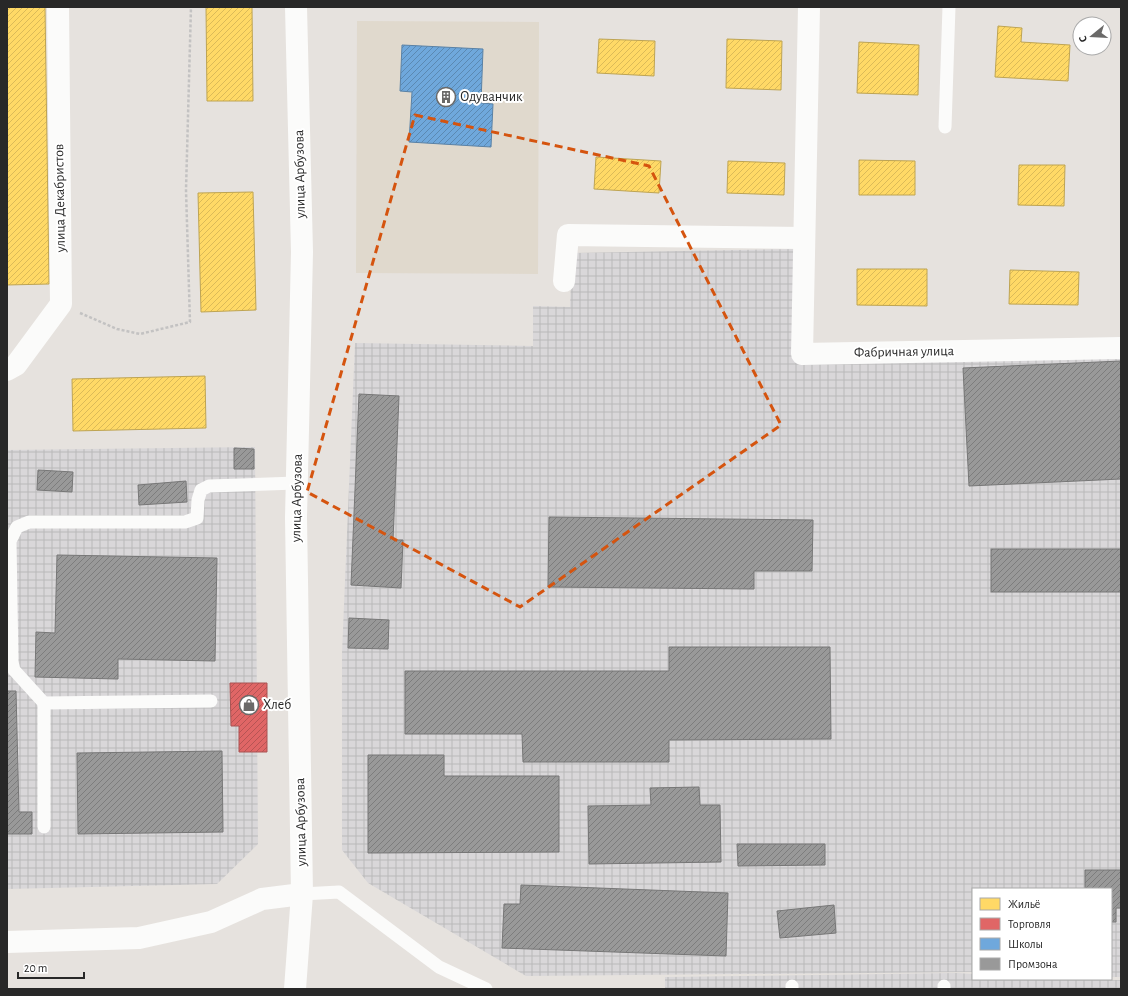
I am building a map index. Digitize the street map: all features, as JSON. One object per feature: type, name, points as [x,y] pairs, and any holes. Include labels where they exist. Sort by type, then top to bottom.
[{"type":"street","name":"улица Декабристов","points":[[58,7],[61,304]]},
{"type":"street","name":"улица Арбузова","points":[[295,989],[302,894],[296,483],[302,252],[296,7]]},
{"type":"street","name":"Фабричная улица","points":[[809,7],[802,354],[1121,348]]},
{"type":"street","points":[[564,281],[568,235],[804,238]]},
{"type":"street","points":[[7,370],[16,365],[61,304]]},
{"type":"street","points":[[7,942],[139,938],[211,922],[262,899],[302,894]]},
{"type":"lane","points":[[945,127],[949,7]]},
{"type":"lane","points":[[44,827],[44,703],[14,670],[12,662],[10,542],[17,527],[29,522],[186,522],[197,518],[198,500],[201,490],[209,486],[296,483]]},
{"type":"lane","points":[[44,703],[211,701]]},
{"type":"lane","points":[[302,894],[339,892],[439,967],[486,989]]},
{"type":"path","points":[[61,304],[117,329],[140,334],[190,322],[186,190],[192,7]]},
{"type":"highlighted area","points":[[415,115],[649,166],[781,425],[520,607],[307,492]]},
{"type":"shaded area","points":[[357,21],[539,22],[538,274],[356,273]]},
{"type":"shaded area","points":[[797,249],[796,360],[1121,355],[1121,977],[1112,977],[1112,888],[972,888],[972,972],[526,976],[368,883],[342,850],[342,653],[355,343],[533,346],[533,306],[570,307],[572,253]]},
{"type":"shaded area","points":[[255,447],[258,844],[217,884],[7,889],[7,450]]},
{"type":"shaded area","points":[[957,973],[972,974],[972,980],[1121,980],[1121,989],[665,989],[665,977]]},
{"type":"building: Жильё","points":[[7,7],[45,7],[49,284],[7,285]]},
{"type":"building: Жильё","points":[[206,7],[252,7],[253,101],[207,101]]},
{"type":"building: Жильё","points":[[998,26],[1022,28],[1021,42],[1070,45],[1068,81],[995,77]]},
{"type":"building: Жильё","points":[[599,39],[655,41],[654,76],[597,73]]},
{"type":"building: Жильё","points":[[727,39],[782,41],[781,90],[726,88]]},
{"type":"building: Жильё","points":[[859,42],[919,45],[918,95],[857,93]]},
{"type":"building: Жильё","points":[[596,157],[661,161],[659,193],[594,189]]},
{"type":"building: Жильё","points":[[859,160],[915,161],[915,195],[859,195]]},
{"type":"building: Жильё","points":[[728,161],[785,163],[784,195],[727,193]]},
{"type":"building: Жильё","points":[[1019,165],[1065,165],[1064,206],[1018,205]]},
{"type":"building: Жильё","points":[[253,192],[256,310],[201,312],[198,193]]},
{"type":"building: Жильё","points":[[857,269],[927,269],[927,306],[857,305]]},
{"type":"building: Жильё","points":[[1010,270],[1079,272],[1078,305],[1009,304]]},
{"type":"building: Жильё","points":[[205,376],[206,428],[73,431],[72,379]]},
{"type":"building: Торговля","name":"Хлеб","points":[[230,683],[267,683],[267,752],[239,752],[239,726],[231,726]]},
{"type":"building: Школы","name":"Одуванчик","points":[[402,45],[483,49],[481,103],[493,104],[491,147],[409,142],[412,92],[400,91]]},
{"type":"building: Промзона","points":[[1121,361],[1121,479],[969,486],[963,368]]},
{"type":"building: Промзона","points":[[359,394],[399,396],[393,540],[403,540],[401,588],[351,585]]},
{"type":"building: Промзона","points":[[234,448],[254,449],[254,469],[234,469]]},
{"type":"building: Промзона","points":[[38,470],[73,472],[72,492],[37,490]]},
{"type":"building: Промзона","points":[[186,481],[187,502],[139,505],[138,485]]},
{"type":"building: Промзона","points":[[549,517],[813,520],[812,571],[754,571],[754,589],[548,587]]},
{"type":"building: Промзона","points":[[991,549],[1121,549],[1121,592],[991,592]]},
{"type":"building: Промзона","points":[[57,555],[217,558],[215,661],[118,659],[118,679],[35,677],[36,632],[55,633]]},
{"type":"building: Промзона","points":[[349,618],[389,620],[388,649],[348,648]]},
{"type":"building: Промзона","points":[[669,647],[830,647],[831,739],[669,740],[669,762],[523,762],[522,734],[405,734],[405,671],[669,671]]},
{"type":"building: Промзона","points":[[7,691],[16,691],[19,812],[32,812],[32,834],[7,834]]},
{"type":"building: Промзона","points":[[222,751],[223,832],[78,834],[77,753]]},
{"type":"building: Промзона","points":[[368,755],[444,755],[444,776],[559,776],[559,852],[368,853]]},
{"type":"building: Промзона","points":[[699,787],[700,805],[720,805],[721,862],[589,864],[588,806],[651,805],[650,788]]},
{"type":"building: Промзона","points":[[737,844],[825,844],[825,865],[738,866]]},
{"type":"building: Промзона","points":[[1085,870],[1121,870],[1121,908],[1116,908],[1116,922],[1112,922],[1112,888],[1085,888]]},
{"type":"building: Промзона","points":[[521,885],[728,893],[726,956],[502,948],[504,904],[520,904]]},
{"type":"building: Промзона","points":[[834,905],[836,933],[780,938],[777,911]]},
{"type":"place","name":"Одуванчик","points":[[446,97]]},
{"type":"place","name":"Хлеб","points":[[249,705]]}]
